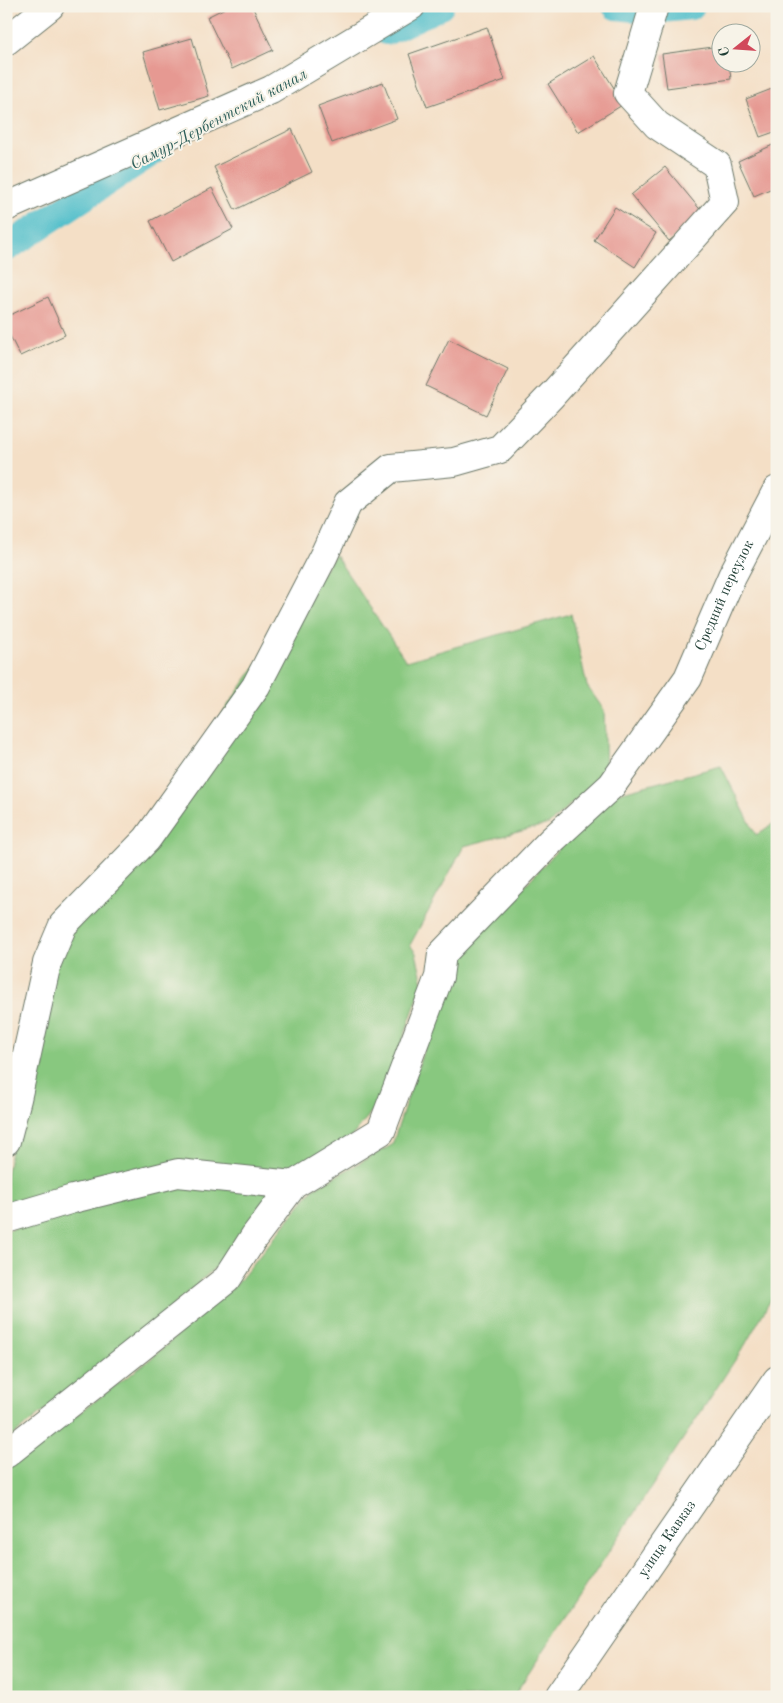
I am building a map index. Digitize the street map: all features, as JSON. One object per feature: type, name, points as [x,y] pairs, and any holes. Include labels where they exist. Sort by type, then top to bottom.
[{"type":"main road","points":[[6,41],[50,6]]},
{"type":"main road","points":[[6,207],[271,90],[411,6]]},
{"type":"main road","points":[[6,1141],[18,1099],[47,963],[63,925],[147,839],[256,686],[324,555],[348,503],[391,468],[454,462],[500,449],[559,387],[725,202],[717,165],[657,125],[628,93],[653,10],[652,6]]},
{"type":"main road","name":"Средний переулок","points":[[293,1185],[381,1131],[439,977],[442,954],[552,840],[612,784],[688,678],[732,576],[777,490]]},
{"type":"main road","points":[[6,1219],[73,1199],[178,1173],[293,1185]]},
{"type":"main road","points":[[6,1454],[226,1279],[254,1237],[293,1185]]},
{"type":"main road","name":"улица Кавказ","points":[[558,1697],[777,1380]]},
{"type":"green space","points":[[335,555],[406,661],[571,614],[587,686],[604,710],[606,772],[549,824],[464,846],[410,945],[416,953],[423,983],[381,1100],[353,1135],[296,1175],[178,1167],[6,1209],[6,1176],[22,1098],[54,971],[74,921]]},
{"type":"green space","points":[[721,766],[756,835],[777,821],[777,1289],[745,1345],[513,1697],[6,1697],[6,1468],[147,1362],[237,1284],[313,1189],[392,1145],[452,965],[607,796]]},
{"type":"green space","points":[[178,1180],[280,1194],[218,1265],[148,1329],[6,1441],[6,1231]]},
{"type":"building","points":[[229,6],[252,6],[273,50],[232,69],[207,17]]},
{"type":"building","points":[[487,27],[505,80],[427,107],[409,54]]},
{"type":"building","points":[[192,38],[209,96],[160,110],[143,52]]},
{"type":"building","points":[[710,47],[710,72],[730,72],[731,79],[667,88],[662,54]]},
{"type":"building","points":[[594,56],[624,104],[578,132],[548,84]]},
{"type":"building","points":[[383,82],[397,119],[332,143],[318,106]]},
{"type":"building","points":[[777,87],[777,131],[760,137],[746,99]]},
{"type":"building","points":[[292,129],[312,172],[235,210],[214,167]]},
{"type":"building","points":[[777,143],[777,186],[754,196],[738,161]]},
{"type":"building","points":[[665,167],[703,213],[669,241],[631,195]]},
{"type":"building","points":[[212,188],[233,229],[171,262],[150,221]]},
{"type":"building","points":[[615,207],[656,233],[635,267],[594,240]]},
{"type":"building","points":[[48,297],[65,335],[20,356],[6,328],[6,317]]},
{"type":"building","points":[[449,339],[508,369],[486,415],[426,386]]},
{"type":"waterway","name":"Самур-Дербентский канал","points":[[387,31],[440,6]]},
{"type":"waterway","name":"Самур-Дербентский канал","points":[[616,6],[653,10],[691,6]]},
{"type":"waterway","name":"Самур-Дербентский канал","points":[[6,248],[155,150]]}]
